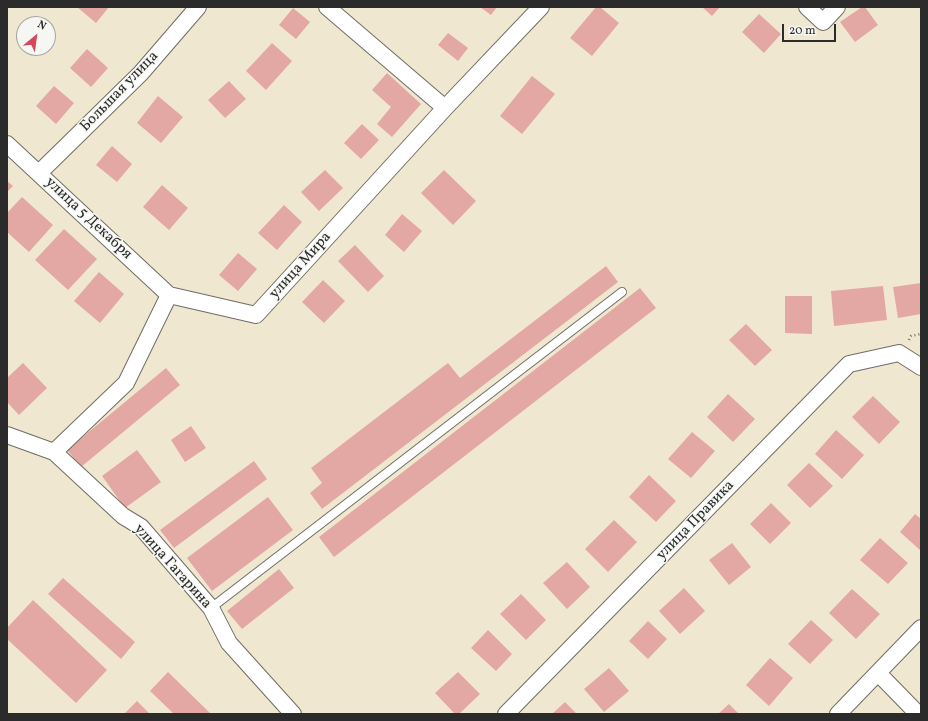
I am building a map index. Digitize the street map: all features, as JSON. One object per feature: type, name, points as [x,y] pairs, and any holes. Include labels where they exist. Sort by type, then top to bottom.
[{"type":"street","name":"Большая улица","points":[[39,173],[141,73],[198,7]]},
{"type":"street","points":[[327,7],[445,108]]},
{"type":"street","name":"улица Мира","points":[[169,295],[256,315],[445,108],[541,7]]},
{"type":"street","points":[[807,7],[824,22],[837,7]]},
{"type":"street","name":"улица 5 Декабря","points":[[7,144],[169,295]]},
{"type":"street","points":[[54,452],[126,383],[169,295]]},
{"type":"street","name":"улица Правика","points":[[506,714],[849,364],[899,353],[921,367]]},
{"type":"street","name":"улица Гагарина","points":[[7,435],[54,452],[123,516],[141,527],[211,608],[229,643],[293,714]]},
{"type":"street","points":[[838,714],[921,628]]},
{"type":"street","points":[[878,673],[918,714]]},
{"type":"lane","points":[[211,608],[622,292]]},
{"type":"building","points":[[77,7],[109,7],[96,23]]},
{"type":"building","points":[[480,7],[497,7],[491,15]]},
{"type":"building","points":[[596,7],[600,7],[619,23],[592,56],[570,38]]},
{"type":"building","points":[[702,7],[720,7],[712,16]]},
{"type":"building","points":[[862,7],[865,7],[878,25],[855,42],[840,22]]},
{"type":"building","points":[[293,8],[310,22],[296,39],[279,25]]},
{"type":"building","points":[[759,14],[781,34],[764,53],[742,32]]},
{"type":"building","points":[[448,33],[468,48],[458,61],[438,45]]},
{"type":"building","points":[[272,43],[292,61],[266,90],[246,71]]},
{"type":"building","points":[[87,49],[108,68],[91,87],[70,68]]},
{"type":"building","points":[[387,73],[421,104],[392,137],[377,124],[391,107],[372,90]]},
{"type":"building","points":[[532,76],[555,94],[522,134],[500,116]]},
{"type":"building","points":[[229,81],[246,99],[225,118],[208,100]]},
{"type":"building","points":[[54,86],[74,103],[56,124],[36,106]]},
{"type":"building","points":[[158,96],[183,117],[161,143],[137,123]]},
{"type":"building","points":[[362,124],[379,140],[361,159],[344,143]]},
{"type":"building","points":[[112,146],[132,164],[117,182],[96,165]]},
{"type":"building","points":[[325,170],[343,188],[319,211],[301,192]]},
{"type":"building","points":[[444,170],[476,201],[453,225],[421,193]]},
{"type":"building","points":[[7,181],[13,186],[7,192]]},
{"type":"building","points":[[162,185],[188,208],[169,230],[143,207]]},
{"type":"building","points":[[22,197],[53,225],[29,252],[7,232],[7,213]]},
{"type":"building","points":[[284,205],[302,222],[277,250],[258,233]]},
{"type":"building","points":[[402,214],[422,231],[404,252],[385,235]]},
{"type":"building","points":[[64,229],[97,259],[68,290],[35,260]]},
{"type":"building","points":[[355,245],[384,276],[368,292],[338,261]]},
{"type":"building","points":[[238,253],[257,269],[238,291],[219,275]]},
{"type":"building","points":[[606,266],[618,282],[322,509],[310,493],[322,483],[311,468],[448,363],[460,378]]},
{"type":"building","points":[[99,272],[124,294],[100,323],[74,301]]},
{"type":"building","points":[[323,280],[345,301],[324,323],[302,302]]},
{"type":"building","points":[[921,283],[921,314],[898,318],[893,287]]},
{"type":"building","points":[[883,286],[887,320],[834,326],[831,291]]},
{"type":"building","points":[[640,288],[656,308],[334,557],[319,537]]},
{"type":"building","points":[[785,296],[812,296],[812,334],[785,333]]},
{"type":"building","points":[[746,324],[772,350],[755,366],[729,340]]},
{"type":"building","points":[[23,363],[47,388],[19,415],[7,402],[7,378]]},
{"type":"building","points":[[166,368],[180,385],[81,467],[67,450]]},
{"type":"building","points":[[728,394],[755,419],[733,442],[707,417]]},
{"type":"building","points":[[873,396],[900,422],[879,444],[852,417]]},
{"type":"building","points":[[191,426],[206,448],[185,462],[171,440]]},
{"type":"building","points":[[836,430],[864,455],[842,479],[815,454]]},
{"type":"building","points":[[692,432],[715,451],[691,478],[668,459]]},
{"type":"building","points":[[137,450],[161,482],[125,508],[102,476]]},
{"type":"building","points":[[254,461],[267,479],[174,548],[160,530]]},
{"type":"building","points":[[809,463],[833,486],[810,508],[787,485]]},
{"type":"building","points":[[649,475],[676,501],[656,522],[629,497]]},
{"type":"building","points":[[268,497],[293,530],[212,591],[187,558]]},
{"type":"building","points":[[771,503],[791,523],[770,544],[750,524]]},
{"type":"building","points":[[915,514],[921,519],[921,551],[900,532]]},
{"type":"building","points":[[614,520],[637,542],[608,572],[585,549]]},
{"type":"building","points":[[880,538],[908,563],[888,584],[860,560]]},
{"type":"building","points":[[732,543],[751,567],[729,585],[709,560]]},
{"type":"building","points":[[567,562],[590,587],[567,609],[543,583]]},
{"type":"building","points":[[279,569],[294,588],[242,629],[227,611]]},
{"type":"building","points":[[63,578],[135,642],[121,659],[48,594]]},
{"type":"building","points":[[684,588],[705,611],[680,634],[659,611]]},
{"type":"building","points":[[852,589],[880,614],[856,639],[829,613]]},
{"type":"building","points":[[521,594],[546,620],[526,640],[500,614]]},
{"type":"building","points":[[33,600],[107,670],[76,703],[7,639],[7,628]]},
{"type":"building","points":[[811,620],[833,640],[810,664],[788,644]]},
{"type":"building","points":[[648,621],[667,639],[648,659],[629,641]]},
{"type":"building","points":[[488,630],[512,654],[496,671],[471,648]]},
{"type":"building","points":[[770,658],[793,678],[769,706],[746,685]]},
{"type":"building","points":[[609,668],[629,691],[604,712],[584,689]]},
{"type":"building","points":[[168,672],[211,714],[174,714],[150,691]]},
{"type":"building","points":[[458,672],[480,694],[459,714],[455,714],[435,693]]},
{"type":"building","points":[[137,701],[150,714],[124,714]]},
{"type":"building","points":[[565,702],[577,714],[552,714]]},
{"type":"building","points":[[729,704],[739,714],[718,714]]}]
